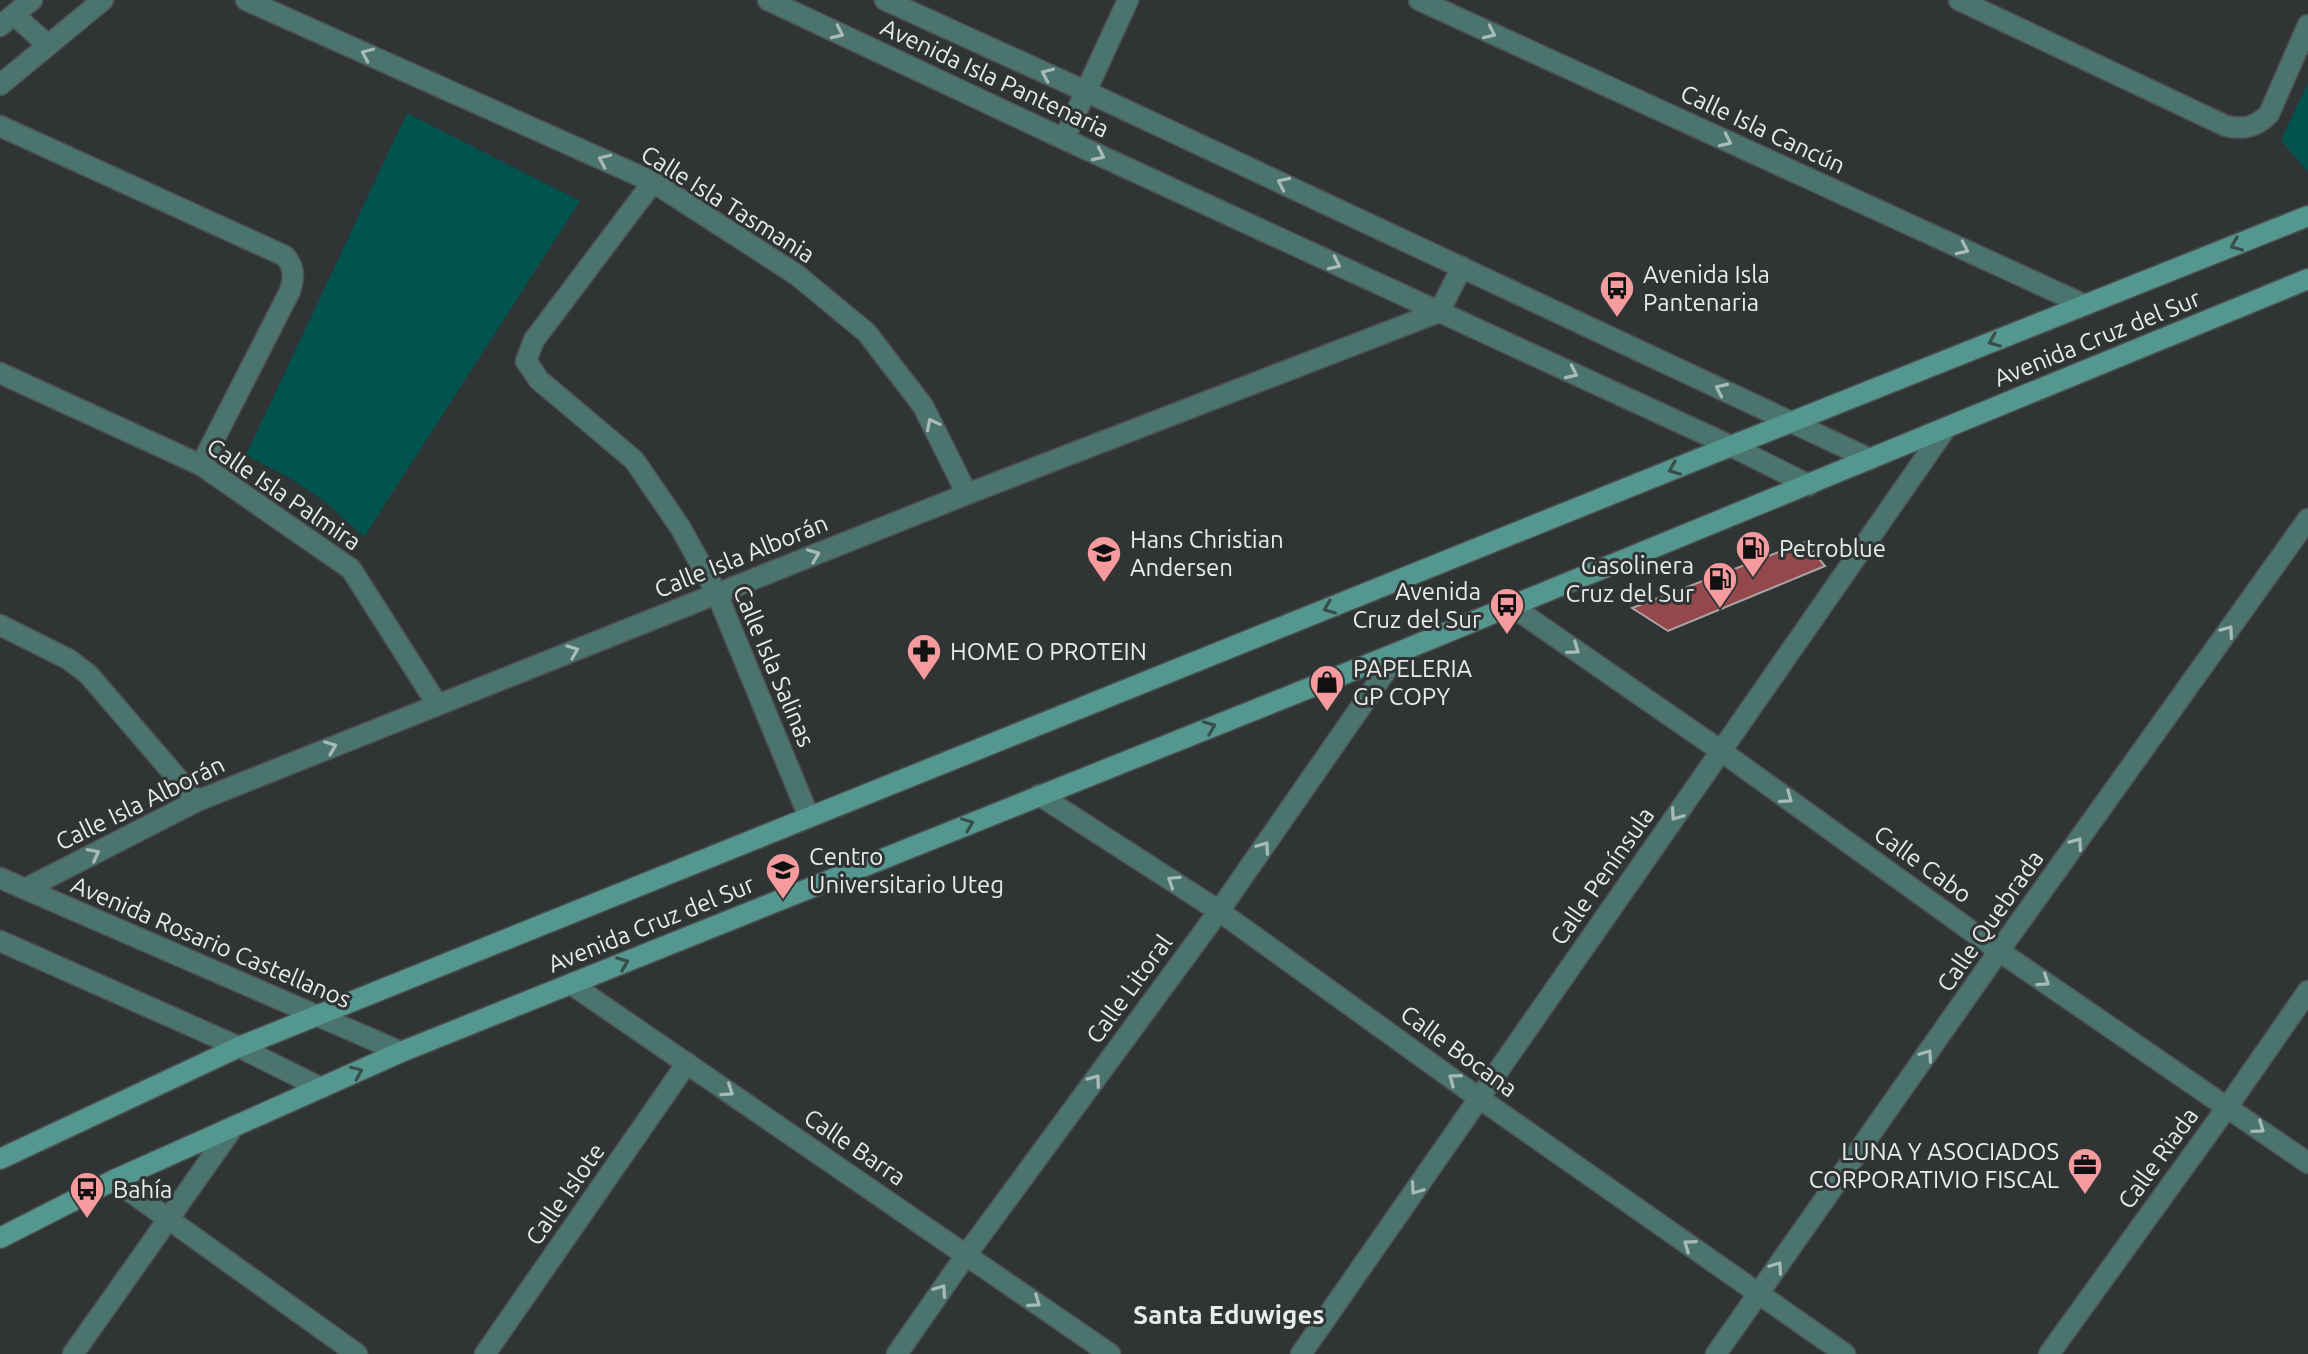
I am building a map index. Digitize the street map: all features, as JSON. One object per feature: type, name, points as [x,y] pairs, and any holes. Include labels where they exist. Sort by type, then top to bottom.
[{"type":"main road","name":"Avenida Cruz del Sur","points":[[0,1159],[239,1047],[2308,216]]},
{"type":"main road","name":"Avenida Cruz del Sur","points":[[0,1238],[114,1180],[401,1052],[1399,652],[2308,279]]},
{"type":"street","points":[[32,0],[7,21],[48,45]]},
{"type":"street","points":[[0,85],[103,0]]},
{"type":"street","name":"Calle Isla Tasmania","points":[[246,0],[653,182],[797,275],[867,333],[923,406],[967,494]]},
{"type":"street","name":"Avenida Isla Pantenaria","points":[[768,0],[1731,446],[1809,485]]},
{"type":"street","name":"Avenida Isla Pantenaria","points":[[885,0],[1870,459]]},
{"type":"street","points":[[1064,139],[1128,0]]},
{"type":"street","name":"Calle Isla Cancún","points":[[1419,0],[2085,305]]},
{"type":"street","points":[[1959,0],[2226,126],[2237,128],[2251,127],[2269,114],[2308,25]]},
{"type":"street","points":[[0,126],[285,256],[293,270],[290,291],[201,465]]},
{"type":"street","name":"Calle Isla Salinas","points":[[653,182],[534,340],[526,361],[539,380],[634,460],[680,527],[717,594],[809,817]]},
{"type":"street","points":[[1439,312],[1462,267]]},
{"type":"street","name":"Calle Isla Alborán","points":[[25,889],[197,801],[967,494],[1439,312]]},
{"type":"street","name":"Calle Isla Palmira","points":[[0,373],[201,465],[351,569],[437,704]]},
{"type":"street","name":"Calle Península","points":[[1301,1354],[1946,428]]},
{"type":"street","name":"Calle Quebrada","points":[[1716,1354],[2308,519]]},
{"type":"street","name":"Calle Cabo","points":[[1510,605],[1721,751],[1999,951],[2308,1163]]},
{"type":"street","points":[[0,625],[68,659],[88,674],[197,801]]},
{"type":"street","name":"Calle Litoral","points":[[897,1354],[1219,911],[1399,652]]},
{"type":"street","name":"Calle Bocana","points":[[1039,795],[1219,911],[1479,1098],[1845,1354]]},
{"type":"street","name":"Avenida Rosario Castellanos","points":[[0,878],[401,1052]]},
{"type":"street","points":[[0,941],[239,1047],[321,1088]]},
{"type":"street","name":"Calle Barra","points":[[571,984],[1110,1354]]},
{"type":"street","name":"Calle Riada","points":[[2049,1354],[2308,991]]},
{"type":"street","name":"Calle Islote","points":[[485,1354],[687,1063]]},
{"type":"street","points":[[73,1354],[234,1126]]},
{"type":"street","points":[[114,1180],[357,1354]]},
{"type":"green space","points":[[2308,83],[2308,172],[2281,140]]},
{"type":"green space","points":[[407,113],[580,201],[364,537],[323,500],[246,455]]},
{"type":"building","name":"Petroblue","points":[[1805,542],[1825,566],[1668,631],[1632,608]]},
{"type":"place","name":"Avenida Isla Pantenaria","points":[[1617,319]]},
{"type":"place","name":"Petroblue","points":[[1753,579]]},
{"type":"place","name":"Hans Christian Andersen","points":[[1104,584]]},
{"type":"place","name":"Gasolinera Cruz del Sur","points":[[1720,610]]},
{"type":"place","name":"Avenida Cruz del Sur","points":[[1507,636]]},
{"type":"place","name":"HOME O PROTEIN","points":[[924,682]]},
{"type":"place","name":"PAPELERIA GP COPY","points":[[1327,713]]},
{"type":"place","name":"Centro Universitario Uteg","points":[[783,901]]},
{"type":"place","name":"LUNA Y ASOCIADOS CORPORATIVIO FISCAL","points":[[2085,1196]]},
{"type":"place","name":"Bahía","points":[[87,1220]]},
{"type":"district","name":"Santa Eduwiges","points":[[1229,1314]]}]
